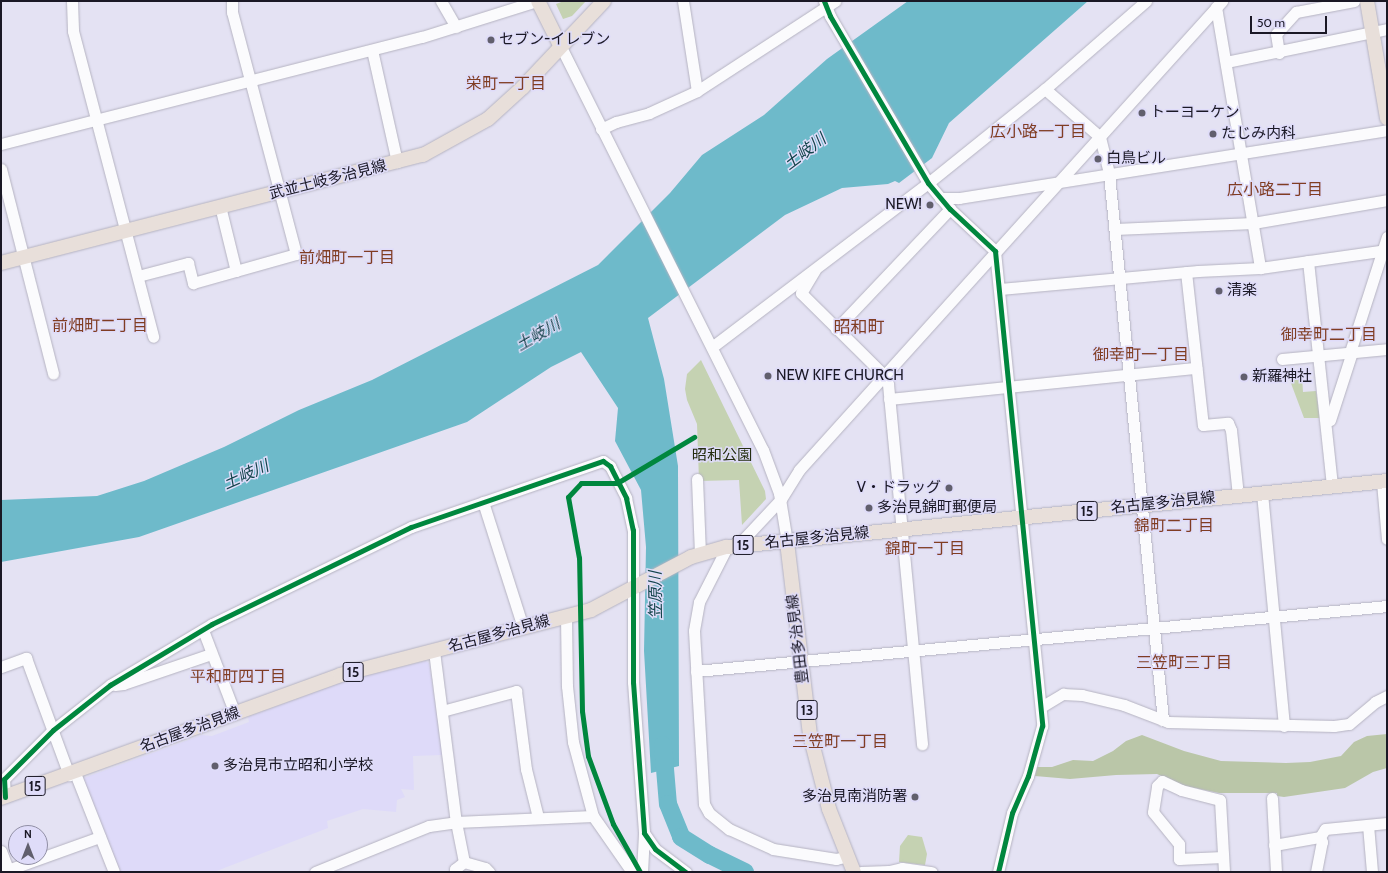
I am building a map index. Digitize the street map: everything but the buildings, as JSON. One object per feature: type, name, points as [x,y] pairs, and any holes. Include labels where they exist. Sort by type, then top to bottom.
[{"type":"main road","points":[[538,1],[560,46]]},
{"type":"main road","name":"武並土岐多治見線","points":[[1,263],[397,162],[440,147],[488,119],[523,87],[604,1]]},
{"type":"main road","points":[[1367,1],[1387,118]]},
{"type":"main road","name":"名古屋多治見線","points":[[3,798],[340,675],[591,610],[696,555],[732,546],[787,542],[901,529],[1384,481]]},
{"type":"main road","name":"豊田多治見線","points":[[787,542],[800,662],[818,775],[854,872]]},
{"type":"street","points":[[72,1],[73,31],[153,337]]},
{"type":"street","points":[[138,276],[188,263],[193,283],[296,254],[281,191],[232,12],[232,1]]},
{"type":"street","points":[[441,1],[456,27]]},
{"type":"street","points":[[1,144],[97,121],[251,80],[372,50],[456,27],[538,1]]},
{"type":"street","points":[[683,1],[697,91]]},
{"type":"street","points":[[710,343],[928,183],[1045,88],[1146,1]]},
{"type":"street","points":[[1279,53],[1276,34],[1296,12],[1354,1]]},
{"type":"street","points":[[1219,4],[1226,62],[1260,268]]},
{"type":"street","points":[[848,856],[836,859],[773,849],[729,829],[709,813],[702,794],[694,632],[699,602],[732,546],[781,499],[799,470],[1219,4]]},
{"type":"street","points":[[604,134],[616,122],[648,113],[697,91],[829,6],[921,168],[928,183],[940,198],[995,251],[1010,387],[1042,726],[1028,776],[1012,813],[998,872]]},
{"type":"street","points":[[1226,62],[1279,53],[1387,29]]},
{"type":"street","points":[[560,46],[763,450],[781,499],[787,542]]},
{"type":"street","points":[[372,50],[397,162]]},
{"type":"street","points":[[1045,88],[1100,137],[1109,174],[1143,505],[1162,720]]},
{"type":"street","points":[[940,198],[959,198],[1059,183],[1387,130]]},
{"type":"street","points":[[1,169],[53,373]]},
{"type":"street","points":[[1115,229],[1253,223],[1387,200]]},
{"type":"street","points":[[220,206],[236,271]]},
{"type":"street","points":[[836,329],[950,208]]},
{"type":"street","points":[[1330,420],[1385,250],[1387,237]]},
{"type":"street","points":[[1000,288],[1186,272],[1260,268],[1385,250]]},
{"type":"street","points":[[1308,261],[1332,486]]},
{"type":"street","points":[[820,263],[801,293],[884,375],[889,399],[922,744]]},
{"type":"street","points":[[1186,272],[1203,425],[1228,423],[1231,430],[1238,496]]},
{"type":"street","points":[[1282,359],[1387,349]]},
{"type":"street","points":[[889,399],[1196,368]]},
{"type":"street","points":[[3,798],[4,780],[53,730],[110,685],[203,630],[396,534],[482,502],[603,461],[610,466],[617,483],[626,498],[633,530],[637,585],[633,682],[644,833],[642,872]]},
{"type":"street","points":[[696,555],[697,479]]},
{"type":"street","points":[[1384,481],[1387,539]]},
{"type":"street","points":[[1262,493],[1284,726]]},
{"type":"street","points":[[482,502],[523,627]]},
{"type":"street","points":[[696,671],[1387,606]]},
{"type":"street","points":[[566,616],[567,686],[573,742],[593,816],[632,872]]},
{"type":"street","points":[[203,630],[235,714]]},
{"type":"street","points":[[434,651],[456,822],[464,862]]},
{"type":"street","points":[[110,685],[123,684],[211,654]]},
{"type":"street","points":[[1,667],[26,658],[53,730],[114,872]]},
{"type":"street","points":[[442,711],[516,692],[526,769],[538,817]]},
{"type":"street","points":[[1041,707],[1063,694],[1082,695],[1124,705],[1162,720],[1284,726],[1349,724],[1375,702],[1387,696]]},
{"type":"street","points":[[1223,857],[1179,859],[1179,844],[1153,812],[1157,786],[1162,781],[1181,790],[1220,800],[1224,872]]},
{"type":"street","points":[[1272,798],[1276,872]]},
{"type":"street","points":[[315,872],[430,826],[456,822],[538,817],[593,816]]},
{"type":"street","points":[[1274,845],[1320,837],[1325,829],[1387,823]]},
{"type":"street","points":[[1368,825],[1372,872]]},
{"type":"street","points":[[644,833],[655,849],[686,872]]},
{"type":"street","points":[[1,851],[6,871],[100,837]]},
{"type":"street","points":[[1316,872],[1322,842],[1320,837]]},
{"type":"street","points":[[455,872],[455,868],[464,862],[485,868],[489,872]]},
{"type":"street","points":[[862,872],[889,871],[902,868],[932,872]]},
{"type":"shaded area","name":"多治見市立昭和小学校","points":[[426,661],[429,663],[443,755],[413,756],[414,790],[401,789],[405,797],[397,800],[396,812],[363,809],[327,821],[328,828],[214,872],[118,872],[81,779],[202,735],[212,736],[249,722],[248,717],[344,681]]},
{"type":"green space","points":[[564,1],[586,1],[572,16],[563,19],[556,4]]},
{"type":"green space","name":"昭和公園","points":[[701,360],[765,491],[766,499],[742,525],[739,480],[699,481],[697,424],[687,400],[685,389],[687,374]]},
{"type":"green space","points":[[1302,377],[1303,392],[1316,391],[1320,418],[1304,418],[1289,378]]},
{"type":"green space","points":[[1387,734],[1387,768],[1373,772],[1345,788],[1284,797],[1277,796],[1277,793],[1219,793],[1185,786],[1157,774],[1116,775],[1070,779],[1035,776],[1037,767],[1052,767],[1073,760],[1093,761],[1113,751],[1126,741],[1142,735],[1184,751],[1221,761],[1286,763],[1310,762],[1341,756],[1354,742],[1367,736]]},
{"type":"green space","points":[[908,835],[922,837],[927,854],[925,865],[899,862],[900,846]]},
{"type":"water","name":"土岐川","points":[[908,1],[1088,1],[949,123],[932,158],[899,183],[895,181],[888,184],[842,188],[785,215],[648,318],[664,379],[678,466],[679,766],[651,773],[644,651],[646,547],[641,490],[615,441],[618,408],[581,352],[551,367],[467,422],[139,537],[1,562],[1,500],[97,496],[144,481],[224,447],[299,410],[372,380],[598,265],[670,193],[702,155],[764,115],[827,59]]},
{"type":"waterway","name":"笠原川","points":[[663,745],[668,804],[681,837],[710,855],[745,872]]},
{"type":"cycle path","points":[[824,1],[830,16],[928,183],[950,209],[995,251],[1042,726],[1028,776],[1012,813],[998,872]]},
{"type":"cycle path","points":[[640,872],[613,824],[588,756],[582,711],[579,558],[568,497],[581,483],[617,483],[694,437]]},
{"type":"cycle path","points":[[5,797],[4,779],[53,730],[110,685],[212,624],[411,527],[603,461],[610,466],[626,498],[633,530],[633,682],[644,833],[655,849],[686,872]]},
{"type":"place","name":"セブン-イレブン","points":[[491,40]]},
{"type":"place","name":"トーヨーケン","points":[[1142,113]]},
{"type":"place","name":"たじみ内科","points":[[1213,134]]},
{"type":"place","name":"白鳥ビル","points":[[1098,159]]},
{"type":"place","name":"NEW!","points":[[930,205]]},
{"type":"place","name":"清楽","points":[[1219,291]]},
{"type":"place","name":"NEW KIFE CHURCH","points":[[768,376]]},
{"type":"place","name":"新羅神社","points":[[1244,377]]},
{"type":"place","name":"V・ドラッグ","points":[[949,488]]},
{"type":"place","name":"多治見錦町郵便局","points":[[869,508]]},
{"type":"place","name":"多治見市立昭和小学校","points":[[215,766]]},
{"type":"place","name":"多治見南消防署","points":[[915,797]]},
{"type":"district","name":"栄町一丁目","points":[[506,84]]},
{"type":"district","name":"広小路一丁目","points":[[1038,132]]},
{"type":"district","name":"広小路二丁目","points":[[1275,190]]},
{"type":"district","name":"前畑町一丁目","points":[[347,258]]},
{"type":"district","name":"前畑町二丁目","points":[[100,326]]},
{"type":"district","name":"昭和町","points":[[859,328]]},
{"type":"district","name":"御幸町二丁目","points":[[1329,335]]},
{"type":"district","name":"御幸町一丁目","points":[[1141,355]]},
{"type":"district","name":"錦町二丁目","points":[[1174,526]]},
{"type":"district","name":"錦町一丁目","points":[[925,549]]},
{"type":"district","name":"三笠町三丁目","points":[[1184,663]]},
{"type":"district","name":"平和町四丁目","points":[[238,677]]},
{"type":"district","name":"三笠町一丁目","points":[[840,742]]}]
